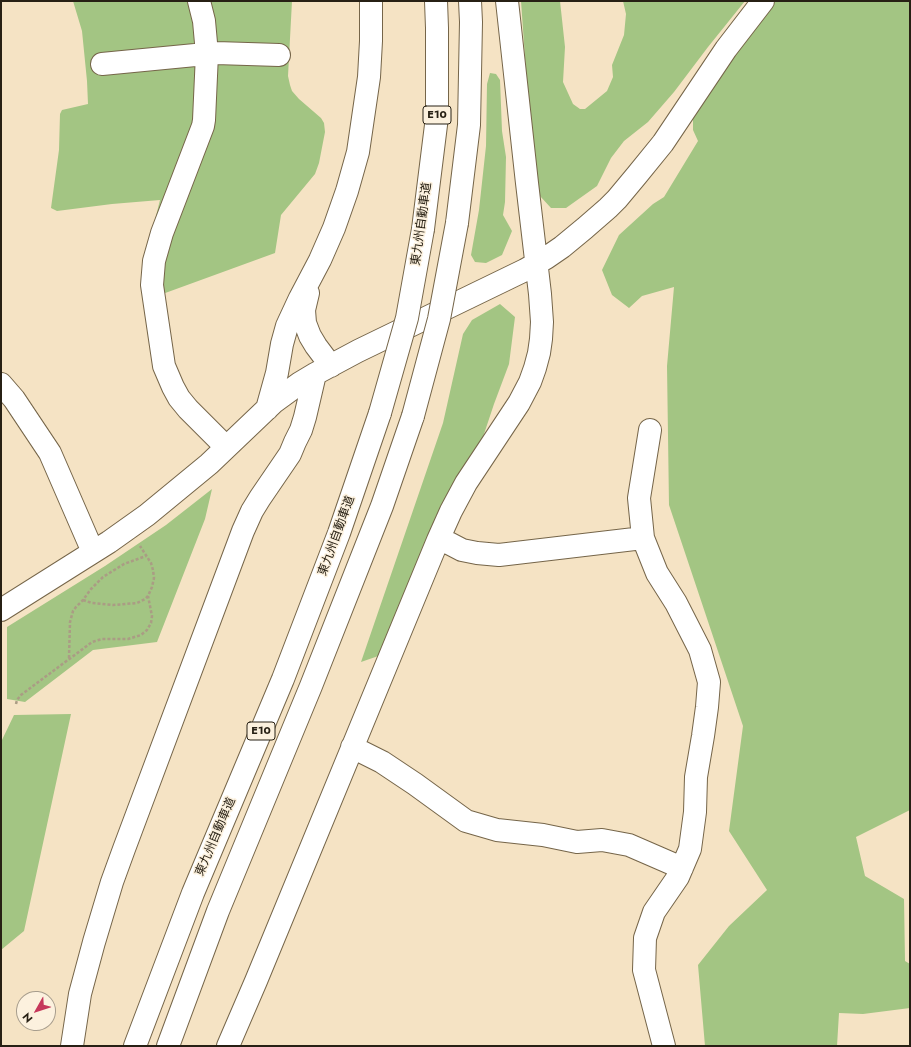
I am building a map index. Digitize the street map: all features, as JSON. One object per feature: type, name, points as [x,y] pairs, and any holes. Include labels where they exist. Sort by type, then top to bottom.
[{"type":"main road","points":[[199,1],[204,21],[207,54],[203,126],[162,233],[154,261],[152,285],[164,366],[170,381],[179,398],[188,409],[226,447]]},
{"type":"main road","points":[[267,409],[278,373],[282,344],[287,326],[328,243],[340,211],[358,152],[369,78],[371,1]]},
{"type":"main road","name":"東九州自動車道","points":[[135,1046],[193,893],[292,657],[339,533],[380,413],[407,318],[423,229],[437,116],[436,1]]},
{"type":"main road","name":"E10","points":[[168,1046],[218,911],[311,686],[382,506],[413,416],[439,319],[457,223],[469,125],[470,1]]},
{"type":"main road","points":[[228,1046],[254,987],[439,538],[466,483],[519,404],[530,382],[539,354],[542,322],[540,294],[507,1]]},
{"type":"main road","points":[[1,610],[93,552],[147,515],[196,475],[285,394],[323,370],[537,263],[554,253],[608,208],[625,190],[663,143],[726,49],[763,1]]},
{"type":"main road","points":[[102,64],[225,53],[279,55]]},
{"type":"main road","points":[[72,1046],[80,994],[110,889],[124,849],[243,531],[252,511],[290,454],[301,430],[323,370],[316,346],[305,323],[304,316],[305,304],[315,271]]},
{"type":"main road","points":[[1,384],[14,399],[50,453],[93,552]]},
{"type":"main road","points":[[650,430],[639,498],[642,538],[658,573],[676,603],[700,650],[709,682],[707,707],[696,777],[695,812],[690,849],[678,877],[654,912],[645,938],[644,970],[664,1046]]},
{"type":"main road","points":[[439,538],[462,550],[498,555],[642,538]]},
{"type":"main road","points":[[352,747],[382,762],[466,820],[497,830],[543,835],[577,842],[602,840],[629,845],[682,868]]},
{"type":"path","points":[[83,600],[92,603],[113,605],[137,603],[148,596],[154,578],[153,570],[151,563],[138,543]]},
{"type":"path","points":[[70,658],[71,616],[73,611],[103,577],[124,564],[146,556]]},
{"type":"path","points":[[16,704],[21,695],[95,640],[128,639],[140,635],[147,630],[151,623],[152,616],[148,596]]},
{"type":"green space","points":[[73,1],[292,1],[288,76],[290,85],[292,91],[299,99],[321,118],[324,123],[325,132],[319,163],[315,174],[281,215],[275,253],[157,296],[144,264],[160,200],[57,211],[51,208],[59,150],[60,114],[62,110],[88,104],[82,31]]},
{"type":"green space","points":[[521,1],[560,1],[565,47],[563,82],[573,104],[580,109],[585,109],[607,91],[613,77],[612,65],[624,35],[626,14],[623,1],[745,1],[674,92],[648,122],[624,141],[611,158],[597,186],[566,208],[551,208],[540,196],[532,157]]},
{"type":"green space","points":[[775,1],[910,1],[910,810],[856,837],[865,876],[904,899],[905,961],[910,964],[910,1008],[863,1014],[839,1013],[837,1046],[705,1046],[698,965],[729,926],[767,890],[729,831],[743,726],[669,505],[667,366],[674,287],[642,296],[629,308],[612,295],[602,270],[619,235],[653,204],[664,197],[698,141],[693,130],[693,118],[733,56]]},
{"type":"green space","points":[[490,73],[496,74],[500,80],[502,131],[506,157],[505,202],[503,215],[512,231],[502,255],[486,263],[475,262],[471,255],[479,210],[486,146],[487,84]]},
{"type":"green space","points":[[500,304],[515,317],[509,364],[482,440],[384,654],[361,662],[443,423],[463,334],[472,320]]},
{"type":"green space","points":[[212,489],[205,519],[157,642],[93,650],[25,702],[7,699],[7,627],[105,566],[166,525]]},
{"type":"green space","points":[[71,714],[24,931],[1,950],[1,742],[14,715]]}]
